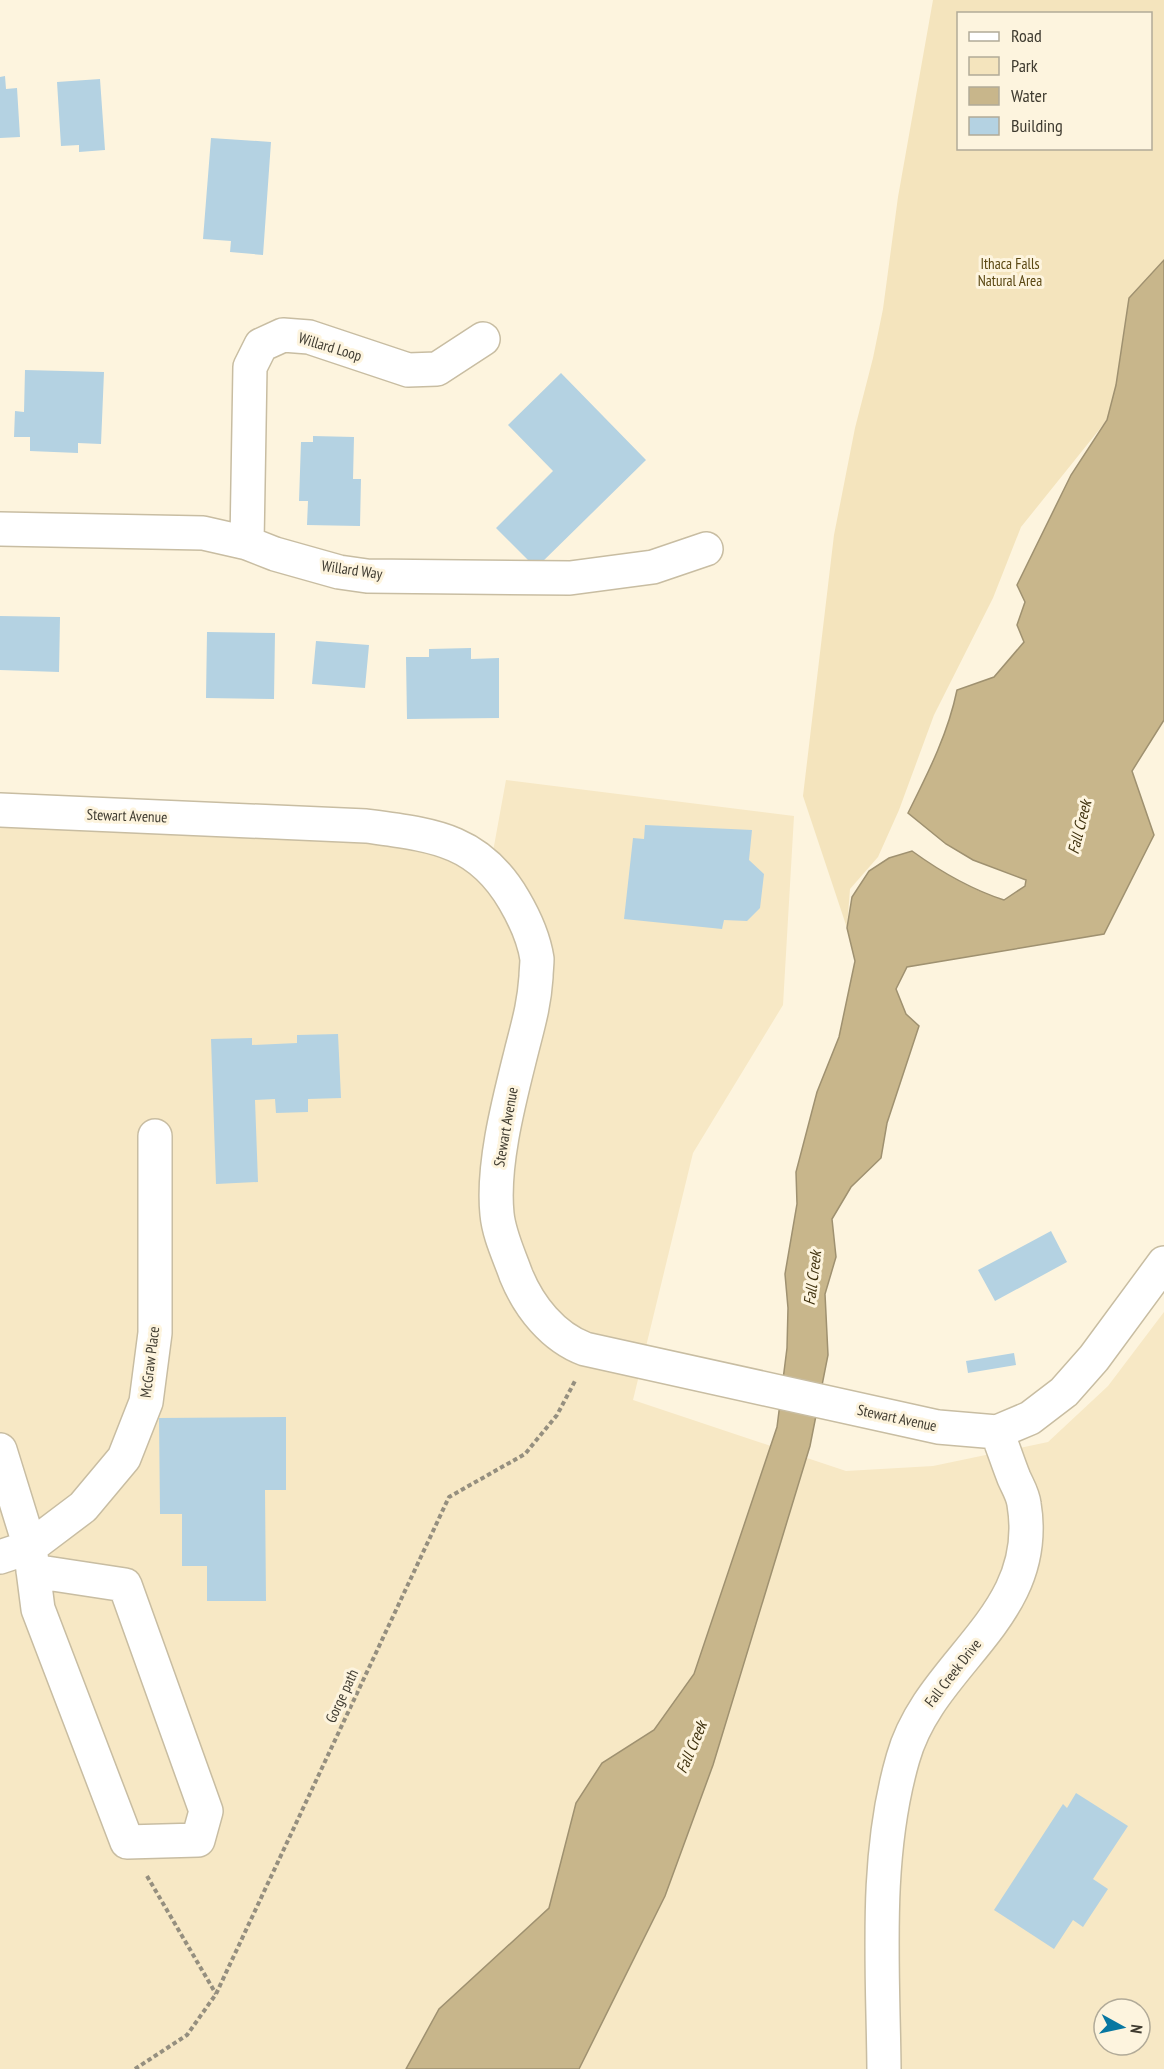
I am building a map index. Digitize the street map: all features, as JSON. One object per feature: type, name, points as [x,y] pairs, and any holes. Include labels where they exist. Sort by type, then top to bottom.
[{"type":"street","name":"Willard Loop","points":[[247,543],[250,367],[261,345],[283,335],[309,337],[408,370],[437,369],[483,339]]},
{"type":"street","name":"Willard Way","points":[[0,529],[203,533],[247,543],[275,554],[339,572],[367,576],[570,578],[653,567],[706,549]]},
{"type":"street","name":"Stewart Avenue","points":[[0,810],[366,826],[426,834],[449,842],[476,856],[505,884],[522,913],[537,960],[534,1005],[520,1055],[498,1160],[497,1214],[503,1242],[518,1278],[538,1312],[555,1331],[571,1344],[938,1428],[998,1432],[1030,1418],[1064,1392],[1094,1358],[1164,1263]]},
{"type":"street","name":"McGraw Place","points":[[21,1558],[83,1507],[124,1458],[146,1402],[155,1333],[155,1136]]},
{"type":"street","name":"Fall Creek Drive","points":[[884,2069],[882,1926],[885,1861],[903,1756],[921,1714],[938,1688],[987,1630],[1006,1602],[1025,1555],[1024,1502],[998,1432]]},
{"type":"street","points":[[0,1450],[21,1558],[127,1842],[198,1840],[206,1811],[125,1585],[21,1558]]},
{"type":"path","name":"Gorge path","points":[[135,2069],[187,2035],[216,1994],[449,1497],[525,1454],[557,1415],[594,1351]]},
{"type":"path","points":[[127,1842],[216,1994]]},
{"type":"shaded area","points":[[506,780],[794,816],[783,1005],[693,1153],[633,1400],[846,1471],[933,1466],[1048,1442],[1108,1386],[1164,1312],[1164,2069],[0,2069],[0,805],[416,824],[492,857]]},
{"type":"green space","name":"Ithaca Falls Natural Area","points":[[933,0],[1164,0],[1164,260],[1129,298],[1116,385],[1107,420],[1021,527],[993,598],[934,715],[899,810],[878,857],[850,889],[847,928],[803,796],[834,535],[855,428],[883,309],[898,197]]},
{"type":"water","name":"Fall Creek","points":[[1164,260],[1164,720],[1132,771],[1154,835],[1104,934],[907,967],[896,989],[906,1014],[919,1026],[887,1123],[881,1158],[851,1187],[832,1219],[836,1257],[825,1294],[828,1355],[810,1446],[713,1765],[665,1896],[579,2069],[406,2069],[439,2009],[549,1908],[576,1803],[602,1763],[654,1730],[694,1674],[777,1427],[787,1348],[788,1308],[785,1274],[797,1204],[796,1172],[817,1092],[839,1037],[855,961],[847,928],[852,897],[869,871],[889,858],[912,851],[956,879],[1004,900],[1025,886],[1026,880],[973,860],[946,844],[908,813],[943,738],[957,690],[994,677],[1024,642],[1017,625],[1025,602],[1017,585],[1071,475],[1107,420],[1116,385],[1129,298]]},
{"type":"building","points":[[5,76],[6,89],[17,88],[20,137],[0,138],[0,77]]},
{"type":"building","points":[[100,79],[105,150],[79,152],[79,145],[61,146],[57,82]]},
{"type":"building","points":[[211,138],[271,142],[263,255],[230,252],[231,241],[203,239]]},
{"type":"building","points":[[25,370],[104,372],[101,444],[78,443],[78,453],[30,451],[30,437],[14,437],[15,411],[24,412]]},
{"type":"building","points":[[561,373],[646,460],[536,568],[496,528],[553,471],[508,425]]},
{"type":"building","points":[[313,436],[354,437],[353,479],[361,479],[360,526],[307,525],[308,501],[299,501],[301,442],[313,442]]},
{"type":"building","points":[[0,616],[60,617],[59,672],[0,670]]},
{"type":"building","points":[[207,632],[275,633],[274,699],[206,698]]},
{"type":"building","points":[[316,641],[369,645],[365,688],[312,684]]},
{"type":"building","points":[[471,648],[471,659],[499,658],[499,718],[407,719],[406,657],[429,657],[429,649]]},
{"type":"building","points":[[645,825],[752,830],[749,860],[764,874],[760,908],[747,921],[724,920],[722,929],[624,919],[633,838],[644,839]]},
{"type":"building","points":[[338,1034],[341,1098],[308,1099],[308,1112],[276,1113],[275,1099],[255,1100],[258,1182],[216,1184],[211,1039],[252,1038],[252,1045],[297,1043],[297,1035]]},
{"type":"building","points":[[1051,1231],[1067,1262],[995,1301],[978,1270]]},
{"type":"building","points":[[1014,1353],[1016,1365],[968,1373],[966,1361]]},
{"type":"building","points":[[286,1417],[286,1490],[265,1490],[266,1601],[207,1601],[207,1566],[182,1566],[182,1514],[160,1514],[159,1418]]},
{"type":"building","points":[[1076,1793],[1128,1826],[1093,1879],[1108,1889],[1083,1927],[1073,1920],[1054,1949],[994,1910],[1063,1804],[1067,1808]]}]
